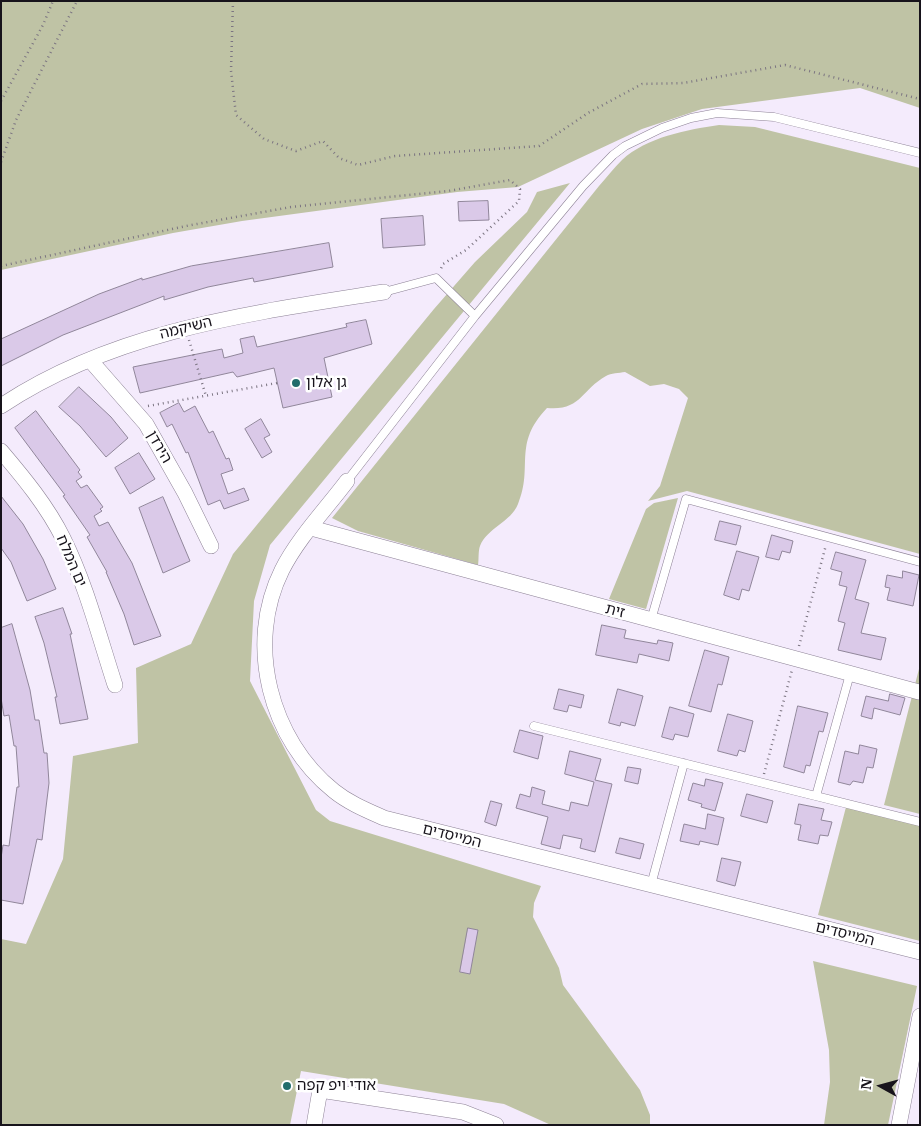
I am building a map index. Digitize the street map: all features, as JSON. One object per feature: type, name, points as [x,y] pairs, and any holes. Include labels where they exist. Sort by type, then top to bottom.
[{"type":"street","name":"השיקמה","points":[[1,406],[19,394],[134,341],[234,316],[384,292]]},
{"type":"street","name":"הירדן","points":[[90,360],[135,409],[163,453],[211,546]]},
{"type":"street","name":"ים המלח","points":[[1,451],[43,505],[63,538],[79,575],[115,685]]},
{"type":"street","name":"המייסדים","points":[[347,481],[282,570],[268,610],[264,632],[265,661],[276,708],[298,749],[315,773],[355,806],[384,818],[920,952]]},
{"type":"street","name":"זית","points":[[311,528],[919,692]]},
{"type":"street","points":[[899,1125],[920,1016]]},
{"type":"street","points":[[314,1125],[320,1090],[463,1112],[496,1125]]},
{"type":"lane","points":[[347,481],[475,316],[583,186],[613,154],[625,146],[662,128],[691,118],[717,113],[774,118],[920,153]]},
{"type":"lane","points":[[384,292],[436,278],[475,316]]},
{"type":"lane","points":[[651,621],[686,499],[920,562]]},
{"type":"lane","points":[[816,796],[850,674]]},
{"type":"lane","points":[[534,726],[920,822]]},
{"type":"lane","points":[[651,885],[684,763]]},
{"type":"path","points":[[1,101],[43,25],[53,1]]},
{"type":"path","points":[[1,162],[16,120],[77,1]]},
{"type":"path","points":[[233,1],[231,71],[236,115],[264,139],[296,151],[323,141],[339,158],[358,165],[395,156],[540,146],[588,113],[642,84],[684,83],[785,65],[920,99]]},
{"type":"path","points":[[1,266],[80,248],[291,207],[448,191],[510,180],[520,189],[519,201],[466,250],[444,264],[436,278]]},
{"type":"path","points":[[185,327],[206,396]]},
{"type":"path","points":[[135,409],[277,383]]},
{"type":"green space","points":[[1,1],[920,1],[920,108],[860,88],[702,109],[642,129],[518,187],[457,192],[242,221],[173,233],[1,270]]},
{"type":"green space","points":[[719,125],[755,127],[920,168],[920,554],[687,491],[648,501],[660,486],[688,398],[679,389],[664,384],[650,386],[625,372],[606,376],[574,403],[558,408],[547,408],[536,421],[527,445],[524,478],[518,504],[510,516],[483,540],[479,548],[478,565],[358,531],[332,518],[599,186],[622,160],[632,152],[655,140],[680,132]]},
{"type":"green space","points":[[570,183],[270,545],[254,601],[250,681],[316,810],[330,821],[541,886],[534,903],[533,917],[559,968],[563,985],[640,1090],[650,1115],[650,1125],[551,1125],[504,1104],[301,1071],[290,1125],[1,1125],[1,939],[26,944],[63,859],[73,756],[138,743],[136,668],[191,644],[233,554],[434,309],[475,262],[527,212],[537,192]]},
{"type":"green space","points":[[678,498],[646,609],[609,599],[646,509],[654,503]]},
{"type":"green space","points":[[920,665],[920,814],[884,805]]},
{"type":"green space","points":[[846,807],[920,826],[920,941],[818,915]]},
{"type":"green space","points":[[813,961],[917,986],[888,1125],[824,1125],[830,1082],[829,1050]]},
{"type":"building","points":[[488,201],[489,220],[459,221],[458,202]]},
{"type":"building","points":[[423,216],[425,245],[383,248],[381,219]]},
{"type":"building","points":[[329,243],[333,267],[254,282],[253,278],[208,287],[164,300],[164,296],[63,335],[1,366],[1,339],[99,294],[142,278],[142,280],[191,266]]},
{"type":"building","points":[[366,320],[372,344],[324,358],[332,397],[283,408],[274,368],[237,377],[233,372],[140,393],[133,367],[222,349],[224,358],[243,353],[240,339],[254,336],[257,347],[347,327],[346,324]]},
{"type":"building","points":[[79,387],[111,417],[128,438],[106,457],[80,426],[59,407]]},
{"type":"building","points":[[179,403],[184,412],[195,406],[209,433],[213,431],[226,459],[229,458],[233,470],[221,474],[228,494],[244,488],[249,500],[224,509],[220,500],[208,505],[188,452],[186,453],[172,424],[167,427],[160,413]]},
{"type":"building","points":[[36,411],[80,470],[78,472],[82,477],[76,481],[81,488],[87,485],[103,507],[100,509],[102,511],[94,516],[99,526],[108,522],[132,563],[161,636],[134,645],[107,572],[87,537],[90,535],[63,496],[65,495],[15,428]]},
{"type":"building","points":[[261,419],[270,435],[264,438],[272,452],[262,458],[245,429]]},
{"type":"building","points":[[139,453],[155,479],[130,494],[115,468]]},
{"type":"building","points":[[1,496],[23,524],[43,559],[56,589],[27,601],[11,562],[1,548]]},
{"type":"building","points":[[163,497],[190,561],[163,573],[139,508]]},
{"type":"building","points":[[720,521],[741,526],[736,545],[715,540]]},
{"type":"building","points":[[772,535],[793,541],[790,553],[782,551],[779,560],[766,557]]},
{"type":"building","points":[[737,551],[759,557],[749,591],[742,589],[739,600],[724,595]]},
{"type":"building","points":[[836,552],[866,560],[855,599],[869,603],[861,633],[886,638],[881,660],[838,650],[845,623],[838,621],[847,587],[839,585],[842,572],[831,569]]},
{"type":"building","points":[[903,571],[919,575],[913,606],[887,600],[890,588],[885,587],[887,575],[902,578]]},
{"type":"building","points":[[63,608],[72,634],[70,634],[88,719],[60,724],[55,697],[57,697],[44,643],[35,617]]},
{"type":"building","points":[[12,624],[30,690],[35,720],[39,720],[44,753],[47,753],[49,783],[42,840],[37,839],[23,904],[1,900],[1,858],[3,845],[9,846],[17,787],[19,787],[16,746],[14,746],[9,715],[4,716],[1,698],[1,628]]},
{"type":"building","points":[[602,625],[626,630],[624,638],[657,644],[658,640],[673,643],[669,661],[639,654],[637,663],[596,655]]},
{"type":"building","points":[[705,650],[729,657],[722,685],[718,684],[711,712],[689,706]]},
{"type":"building","points":[[559,689],[584,695],[581,708],[569,705],[567,712],[554,709]]},
{"type":"building","points":[[618,689],[643,696],[635,726],[621,722],[620,726],[609,723]]},
{"type":"building","points":[[890,694],[905,698],[900,715],[874,708],[872,719],[861,716],[866,696],[888,701]]},
{"type":"building","points":[[798,706],[828,713],[823,732],[819,731],[810,766],[806,765],[804,773],[784,767]]},
{"type":"building","points":[[670,707],[694,714],[688,737],[675,734],[673,740],[662,737]]},
{"type":"building","points":[[728,714],[753,721],[745,752],[739,750],[737,756],[718,751]]},
{"type":"building","points":[[520,730],[543,736],[538,759],[514,752]]},
{"type":"building","points":[[860,745],[877,749],[873,768],[867,767],[863,783],[853,781],[850,785],[838,782],[845,751],[858,754]]},
{"type":"building","points":[[570,751],[601,759],[595,780],[612,784],[595,852],[580,848],[582,839],[563,835],[560,849],[541,844],[548,817],[516,808],[520,794],[530,797],[532,787],[545,791],[542,804],[569,811],[571,802],[588,806],[594,782],[565,774]]},
{"type":"building","points":[[628,767],[641,769],[638,784],[625,781]]},
{"type":"building","points":[[706,779],[723,783],[715,811],[701,807],[702,804],[688,800],[693,783],[704,786]]},
{"type":"building","points":[[747,794],[773,801],[767,823],[741,816]]},
{"type":"building","points":[[491,801],[502,804],[496,826],[485,822]]},
{"type":"building","points":[[799,804],[824,809],[821,820],[832,822],[828,836],[820,835],[818,844],[798,840],[801,825],[795,824]]},
{"type":"building","points":[[708,814],[724,818],[718,845],[700,841],[699,845],[680,841],[684,824],[705,829]]},
{"type":"building","points":[[620,838],[644,844],[640,859],[616,853]]},
{"type":"building","points":[[722,858],[741,862],[735,886],[717,881]]},
{"type":"building","points":[[468,928],[478,930],[470,974],[460,972]]},
{"type":"place","name":"גן אלון","points":[[296,383]]},
{"type":"place","name":"אודי ויפ קפה","points":[[287,1086]]}]
